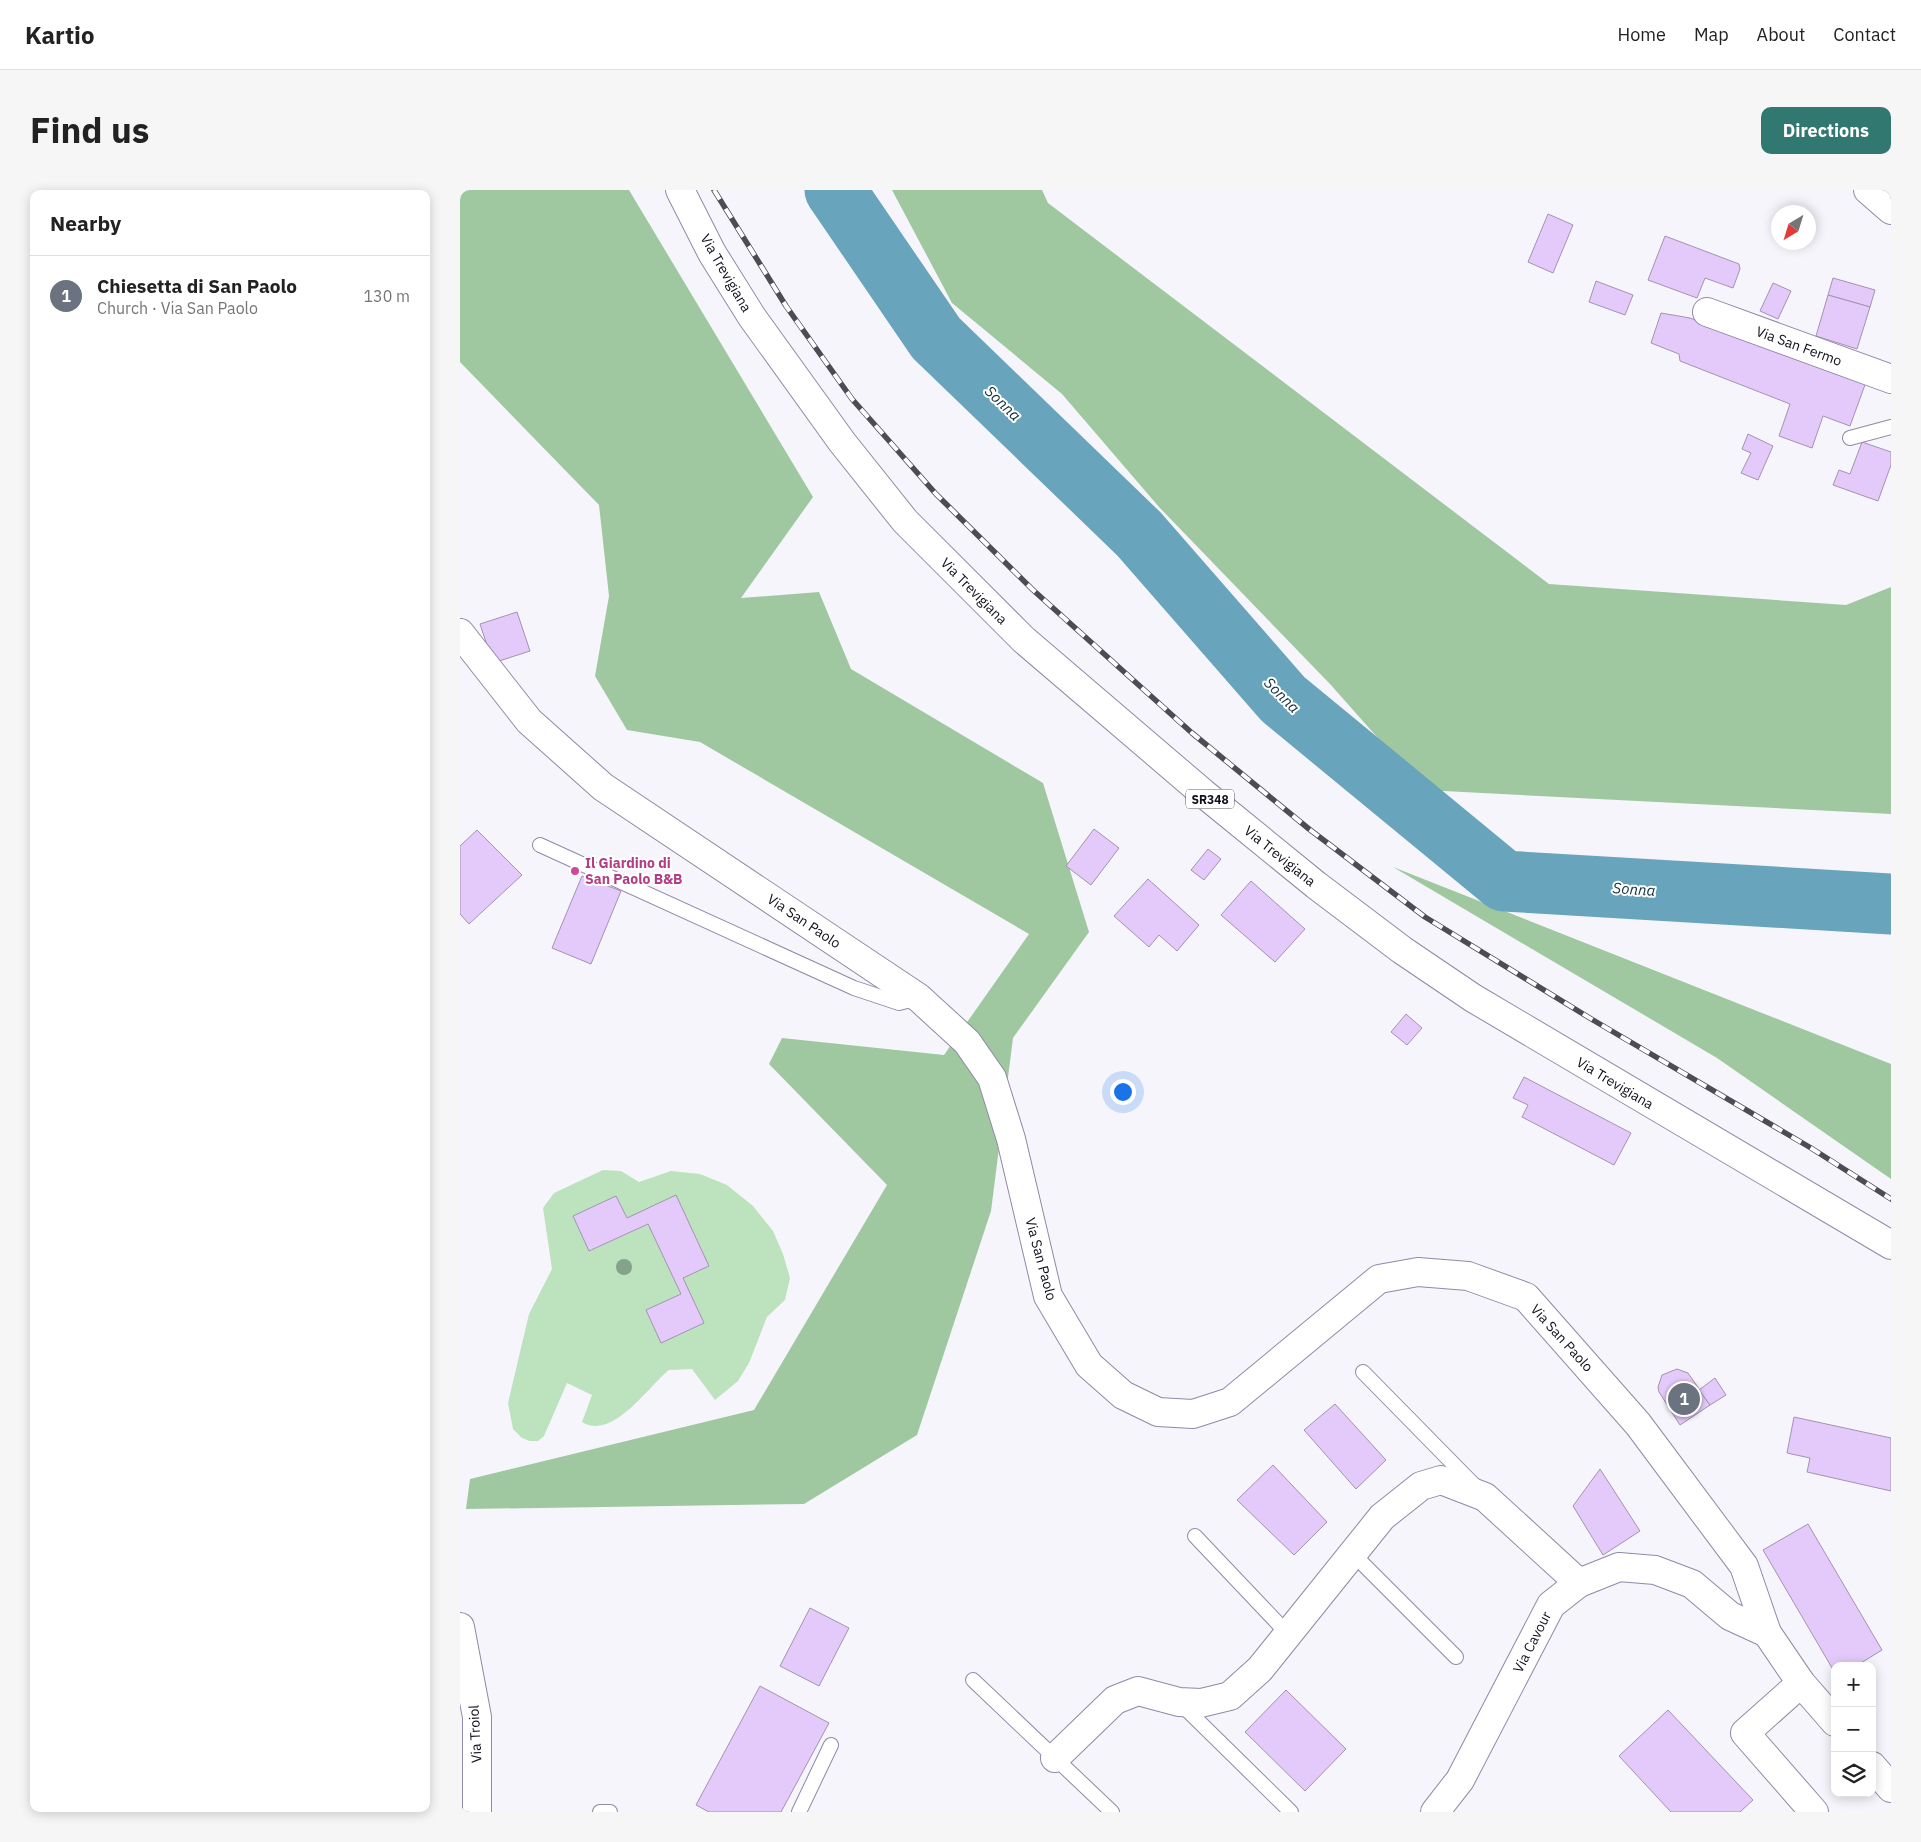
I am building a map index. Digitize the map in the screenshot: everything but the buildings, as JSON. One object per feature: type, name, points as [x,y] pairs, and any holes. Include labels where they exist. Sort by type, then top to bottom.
[{"type":"main road","name":"Via Trevigiana","points":[[680,190],[712,253],[752,316],[842,442],[905,521],[1024,640],[1203,793],[1316,885],[1402,950],[1473,998],[1891,1245]]},
{"type":"main road","points":[[1868,190],[1891,210]]},
{"type":"main road","name":"Via San Fermo","points":[[1707,312],[1891,379]]},
{"type":"main road","name":"Via San Paolo","points":[[460,633],[529,721],[602,787],[919,998],[967,1042],[992,1078],[1011,1139],[1048,1296],[1089,1365],[1123,1395],[1158,1412],[1193,1414],[1230,1402],[1379,1279],[1418,1272],[1468,1276],[1526,1297],[1638,1424],[1744,1566],[1767,1632]]},
{"type":"main road","points":[[1055,1758],[1115,1700],[1138,1691],[1179,1702],[1201,1702],[1230,1696],[1260,1669],[1382,1517],[1421,1486],[1441,1480],[1485,1497],[1578,1583]]},
{"type":"main road","name":"Via Cavour","points":[[1435,1812],[1460,1780],[1551,1605],[1578,1583],[1619,1567],[1655,1570],[1692,1584],[1730,1616],[1767,1632]]},
{"type":"main road","name":"Via Troiol","points":[[460,1626],[477,1717],[477,1812]]},
{"type":"main road","points":[[1767,1632],[1801,1683],[1831,1717]]},
{"type":"main road","points":[[1801,1683],[1745,1734],[1802,1807]]},
{"type":"main road","points":[[1876,1771],[1891,1788]]},
{"type":"lane","points":[[1850,438],[1891,427]]},
{"type":"lane","points":[[540,845],[854,988],[899,1003],[919,998]]},
{"type":"lane","points":[[1363,1372],[1485,1497]]},
{"type":"lane","points":[[1195,1536],[1288,1634]]},
{"type":"lane","points":[[1353,1554],[1456,1657]]},
{"type":"lane","points":[[972,1680],[1112,1812]]},
{"type":"lane","points":[[1179,1702],[1291,1812]]},
{"type":"lane","points":[[799,1812],[831,1745]]},
{"type":"lane","points":[[600,1812],[610,1812]]},
{"type":"green space","points":[[460,190],[629,190],[813,497],[741,598],[819,592],[851,669],[1043,783],[1089,932],[1013,1038],[991,1211],[917,1435],[804,1504],[466,1509],[470,1479],[754,1410],[887,1185],[769,1064],[782,1038],[944,1055],[1029,934],[700,742],[627,730],[595,676],[609,596],[599,505],[460,362]]},
{"type":"green space","points":[[892,190],[1042,190],[1048,203],[1549,584],[1846,605],[1891,587],[1891,814],[1424,790],[1330,684],[1159,507],[1062,394],[952,303]]},
{"type":"green space","points":[[1393,867],[1891,1064],[1891,1179],[1717,1058]]},
{"type":"green space","points":[[603,1170],[621,1171],[639,1182],[671,1171],[700,1174],[727,1185],[753,1206],[773,1231],[783,1254],[790,1278],[785,1300],[767,1317],[749,1363],[738,1381],[715,1400],[692,1369],[669,1370],[629,1410],[605,1424],[593,1426],[582,1422],[592,1395],[567,1383],[544,1436],[538,1441],[530,1441],[522,1438],[513,1429],[508,1403],[529,1314],[552,1269],[543,1208],[554,1193]],"holes":[[[616,1196],[627,1218],[676,1196],[709,1266],[683,1278],[703,1323],[661,1342],[646,1310],[681,1294],[648,1224],[590,1251],[573,1216]]]},
{"type":"waterway","name":"Sonna","points":[[835,190],[936,338],[1139,534],[1283,699],[1504,881],[1891,904]]},
{"type":"railway","points":[[714,190],[786,306],[852,399],[936,494],[1033,590],[1192,733],[1309,829],[1425,917],[1593,1020],[1811,1148],[1891,1199]]},
{"type":"place","name":"Il Giardino di San Paolo B&B","points":[[575,871]]},
{"type":"place","name":"Chiesetta di San Paolo","points":[[1684,1399]]}]
